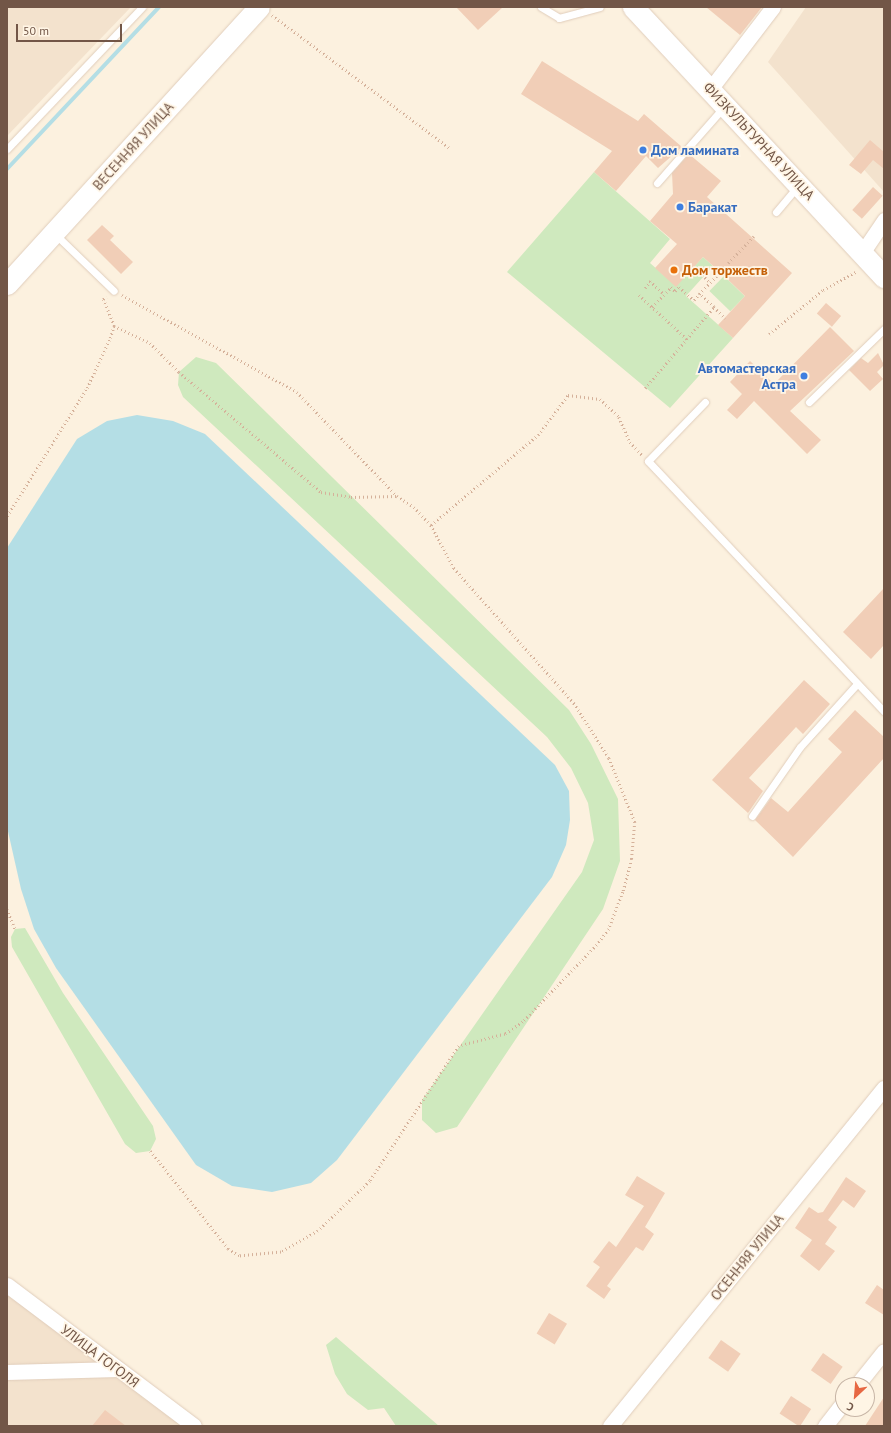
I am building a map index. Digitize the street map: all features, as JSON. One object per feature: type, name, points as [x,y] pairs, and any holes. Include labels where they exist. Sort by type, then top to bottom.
[{"type":"street","name":"ФИЗКУЛЬТУРНАЯ УЛИЦА","points":[[633,7],[726,104],[873,265]]},
{"type":"street","points":[[711,88],[773,7]]},
{"type":"street","name":"ВЕСЕННЯЯ УЛИЦА","points":[[7,284],[263,9]]},
{"type":"street","points":[[873,265],[884,220]]},
{"type":"street","name":"ОСЕННЯЯ УЛИЦА","points":[[610,1426],[884,1088]]},
{"type":"street","name":"УЛИЦА ГОГОЛЯ","points":[[7,1285],[194,1426]]},
{"type":"street","points":[[863,1377],[884,1351]]},
{"type":"street","points":[[7,1372],[118,1369]]},
{"type":"street","points":[[825,1426],[835,1413]]},
{"type":"lane","points":[[7,149],[142,7]]},
{"type":"lane","points":[[541,7],[559,18],[600,7]]},
{"type":"lane","points":[[657,183],[726,104]]},
{"type":"lane","points":[[776,212],[800,184]]},
{"type":"lane","points":[[54,233],[114,291]]},
{"type":"lane","points":[[809,402],[884,330]]},
{"type":"lane","points":[[705,402],[648,461],[884,711]]},
{"type":"lane","points":[[752,816],[800,747],[857,684]]},
{"type":"path","points":[[263,9],[450,148]]},
{"type":"path","points":[[728,263],[754,236]]},
{"type":"path","points":[[769,334],[823,290],[873,265]]},
{"type":"path","points":[[693,267],[710,282]]},
{"type":"path","points":[[652,307],[671,287],[675,291],[679,286],[694,300],[720,272]]},
{"type":"path","points":[[645,288],[650,281],[664,294]]},
{"type":"path","points":[[150,1151],[228,1250],[239,1256],[281,1252],[318,1231],[370,1181],[459,1046],[505,1034],[523,1022],[597,944],[609,929],[623,892],[632,859],[635,822],[609,758],[574,703],[449,563],[431,525],[397,496],[297,392],[114,291],[103,299],[114,326],[150,343],[179,372],[322,492],[344,496],[397,496]]},
{"type":"path","points":[[699,294],[725,318]]},
{"type":"path","points":[[639,295],[687,339]]},
{"type":"path","points":[[645,388],[714,307]]},
{"type":"path","points":[[7,516],[87,388],[114,326]]},
{"type":"path","points":[[431,525],[538,435],[568,395],[600,399],[619,417],[630,442],[648,461]]},
{"type":"path","points":[[7,909],[15,929]]},
{"type":"shaded area","points":[[7,7],[131,7],[7,136]]},
{"type":"shaded area","points":[[806,7],[884,7],[884,192],[768,62]]},
{"type":"shaded area","points":[[7,1292],[189,1426],[7,1426]]},
{"type":"green space","points":[[594,172],[670,239],[650,263],[676,286],[703,257],[713,266],[686,296],[733,338],[670,408],[507,272]]},
{"type":"green space","points":[[724,276],[745,296],[730,311],[709,291]]},
{"type":"green space","points":[[196,357],[216,363],[569,710],[591,744],[618,799],[620,861],[603,909],[457,1127],[436,1133],[422,1120],[422,1100],[582,872],[594,840],[588,803],[571,768],[547,737],[183,397],[178,385],[179,372]]},
{"type":"green space","points":[[25,928],[63,993],[153,1126],[156,1139],[150,1151],[136,1153],[125,1144],[12,947],[11,937],[15,929]]},
{"type":"green space","points":[[336,1337],[439,1426],[396,1426],[384,1408],[368,1410],[347,1394],[335,1374],[326,1345]]},
{"type":"water","points":[[137,415],[173,421],[205,434],[555,765],[569,791],[570,820],[566,845],[552,877],[337,1160],[311,1183],[272,1192],[232,1186],[196,1165],[56,968],[34,929],[21,889],[7,827],[7,548],[77,439],[107,421]]},
{"type":"building","points":[[456,7],[503,7],[478,30]]},
{"type":"building","points":[[706,7],[762,7],[740,35]]},
{"type":"building","points":[[542,61],[638,121],[644,114],[682,147],[658,168],[646,156],[616,191],[594,172],[612,151],[521,94]]},
{"type":"building","points":[[870,140],[884,152],[884,169],[873,160],[861,174],[849,165]]},
{"type":"building","points":[[689,154],[721,181],[707,197],[792,273],[733,338],[718,325],[745,296],[720,272],[703,257],[676,287],[655,268],[677,244],[650,221],[673,194],[672,173]]},
{"type":"building","points":[[873,187],[883,196],[862,219],[852,210]]},
{"type":"building","points":[[102,225],[114,236],[110,240],[133,262],[121,274],[87,240]]},
{"type":"building","points":[[826,303],[841,316],[832,327],[817,314]]},
{"type":"building","name":"Автомастерская Астра","points":[[830,327],[854,351],[790,411],[821,440],[807,454],[754,401],[737,419],[727,410],[742,394],[730,382],[750,361],[774,384]]},
{"type":"building","points":[[878,353],[884,365],[877,372],[883,379],[870,391],[849,370],[861,358],[868,363]]},
{"type":"building","points":[[884,588],[884,645],[871,659],[843,632]]},
{"type":"building","points":[[804,680],[830,704],[803,734],[796,727],[749,778],[763,791],[748,813],[712,780]]},
{"type":"building","points":[[855,710],[884,737],[884,758],[793,857],[755,820],[771,798],[788,812],[842,752],[828,739]]},
{"type":"building","points":[[637,1176],[665,1193],[645,1227],[654,1234],[643,1251],[636,1247],[607,1286],[611,1289],[604,1299],[586,1286],[600,1267],[593,1262],[609,1241],[616,1247],[644,1206],[625,1195]]},
{"type":"building","points":[[846,1177],[866,1191],[854,1208],[843,1200],[828,1220],[837,1227],[825,1244],[835,1251],[819,1271],[800,1256],[812,1240],[795,1228],[809,1207],[818,1213],[823,1212]]},
{"type":"building","points":[[877,1285],[884,1290],[884,1315],[865,1303]]},
{"type":"building","points":[[549,1313],[567,1324],[555,1344],[537,1334]]},
{"type":"building","points":[[721,1340],[741,1354],[728,1372],[708,1358]]},
{"type":"building","points":[[823,1353],[843,1367],[831,1384],[811,1370]]},
{"type":"building","points":[[791,1396],[811,1409],[800,1426],[780,1414]]},
{"type":"building","points":[[884,1397],[884,1426],[865,1426],[871,1417],[875,1417],[875,1411]]},
{"type":"building","points":[[105,1410],[126,1426],[92,1426]]},
{"type":"waterway","points":[[7,169],[159,7]]},
{"type":"place","name":"Дом ламината","points":[[643,150]]},
{"type":"place","name":"Баракат","points":[[680,207]]},
{"type":"place","name":"Дом торжеств","points":[[674,270]]},
{"type":"place","name":"Автомастерская Астра","points":[[804,376]]}]
